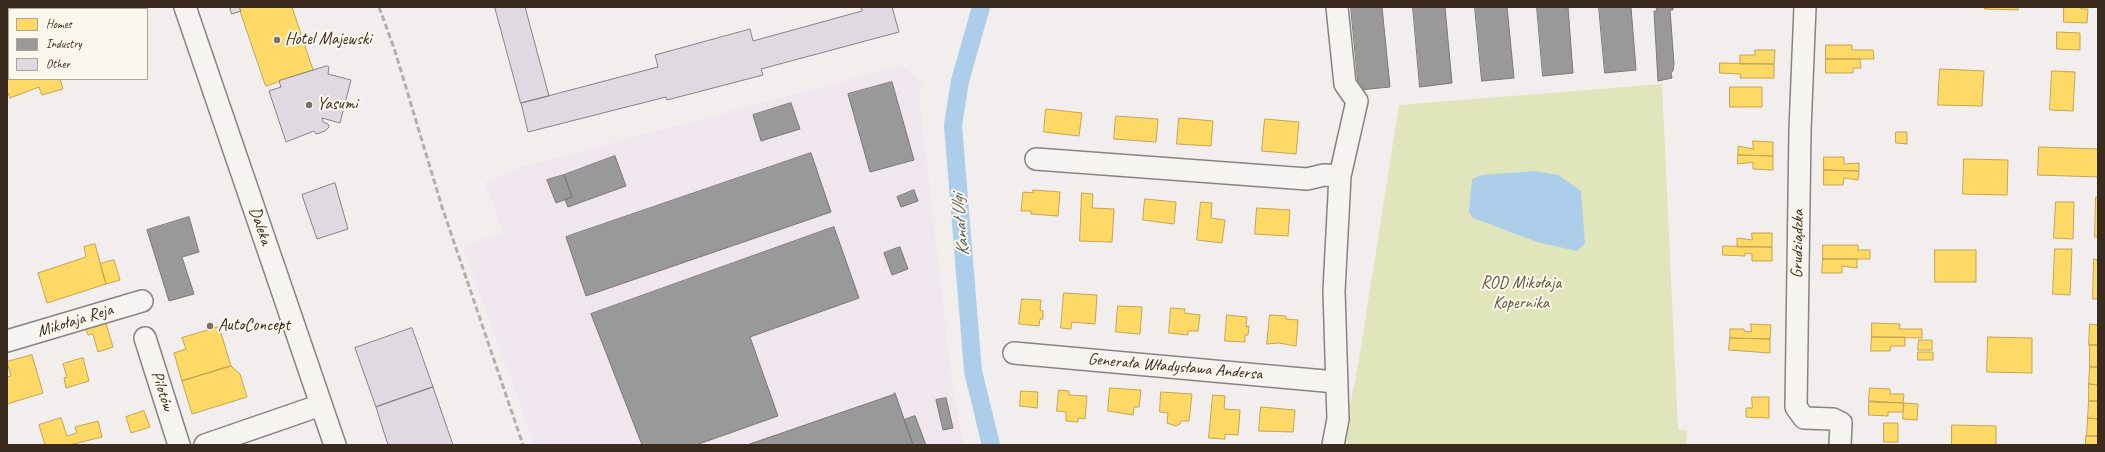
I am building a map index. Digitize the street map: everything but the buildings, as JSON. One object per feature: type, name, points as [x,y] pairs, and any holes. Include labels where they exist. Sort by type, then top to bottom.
[{"type":"street","name":"Daleka","points":[[185,7],[335,445]]},
{"type":"street","points":[[1333,445],[1338,419],[1334,291],[1340,176],[1357,101],[1345,84],[1337,7]]},
{"type":"street","name":"Grudziądzka","points":[[1805,7],[1800,130],[1796,407],[1804,418],[1833,419],[1841,423],[1840,445]]},
{"type":"street","points":[[1036,159],[1307,179],[1324,175],[1340,176]]},
{"type":"street","name":"Mikołaja Reja","points":[[7,341],[142,301]]},
{"type":"street","name":"Pilotów","points":[[145,338],[179,445]]},
{"type":"street","name":"Generała Władysława Andersa","points":[[1014,353],[1336,382]]},
{"type":"street","points":[[204,445],[322,405]]},
{"type":"shaded area","points":[[901,66],[924,84],[919,96],[952,383],[964,445],[535,445],[463,247],[503,232],[485,182],[521,167]]},
{"type":"green space","name":"ROD Mikołaja Kopernika","points":[[1662,84],[1678,430],[1687,430],[1686,445],[1342,445],[1358,366],[1399,105]]},
{"type":"water","points":[[1534,171],[1558,175],[1581,191],[1585,244],[1577,251],[1537,242],[1473,218],[1469,211],[1472,179],[1482,175]]},
{"type":"waterway","name":"Kanał Ulgi","points":[[981,7],[960,81],[953,125],[973,371],[991,445]]},
{"type":"railway","points":[[379,7],[395,51],[442,207],[523,445]]},
{"type":"place","name":"Hotel Majewski","points":[[277,40]]},
{"type":"place","name":"Yasumi","points":[[309,105]]},
{"type":"place","name":"AutoConcept","points":[[210,326]]}]
